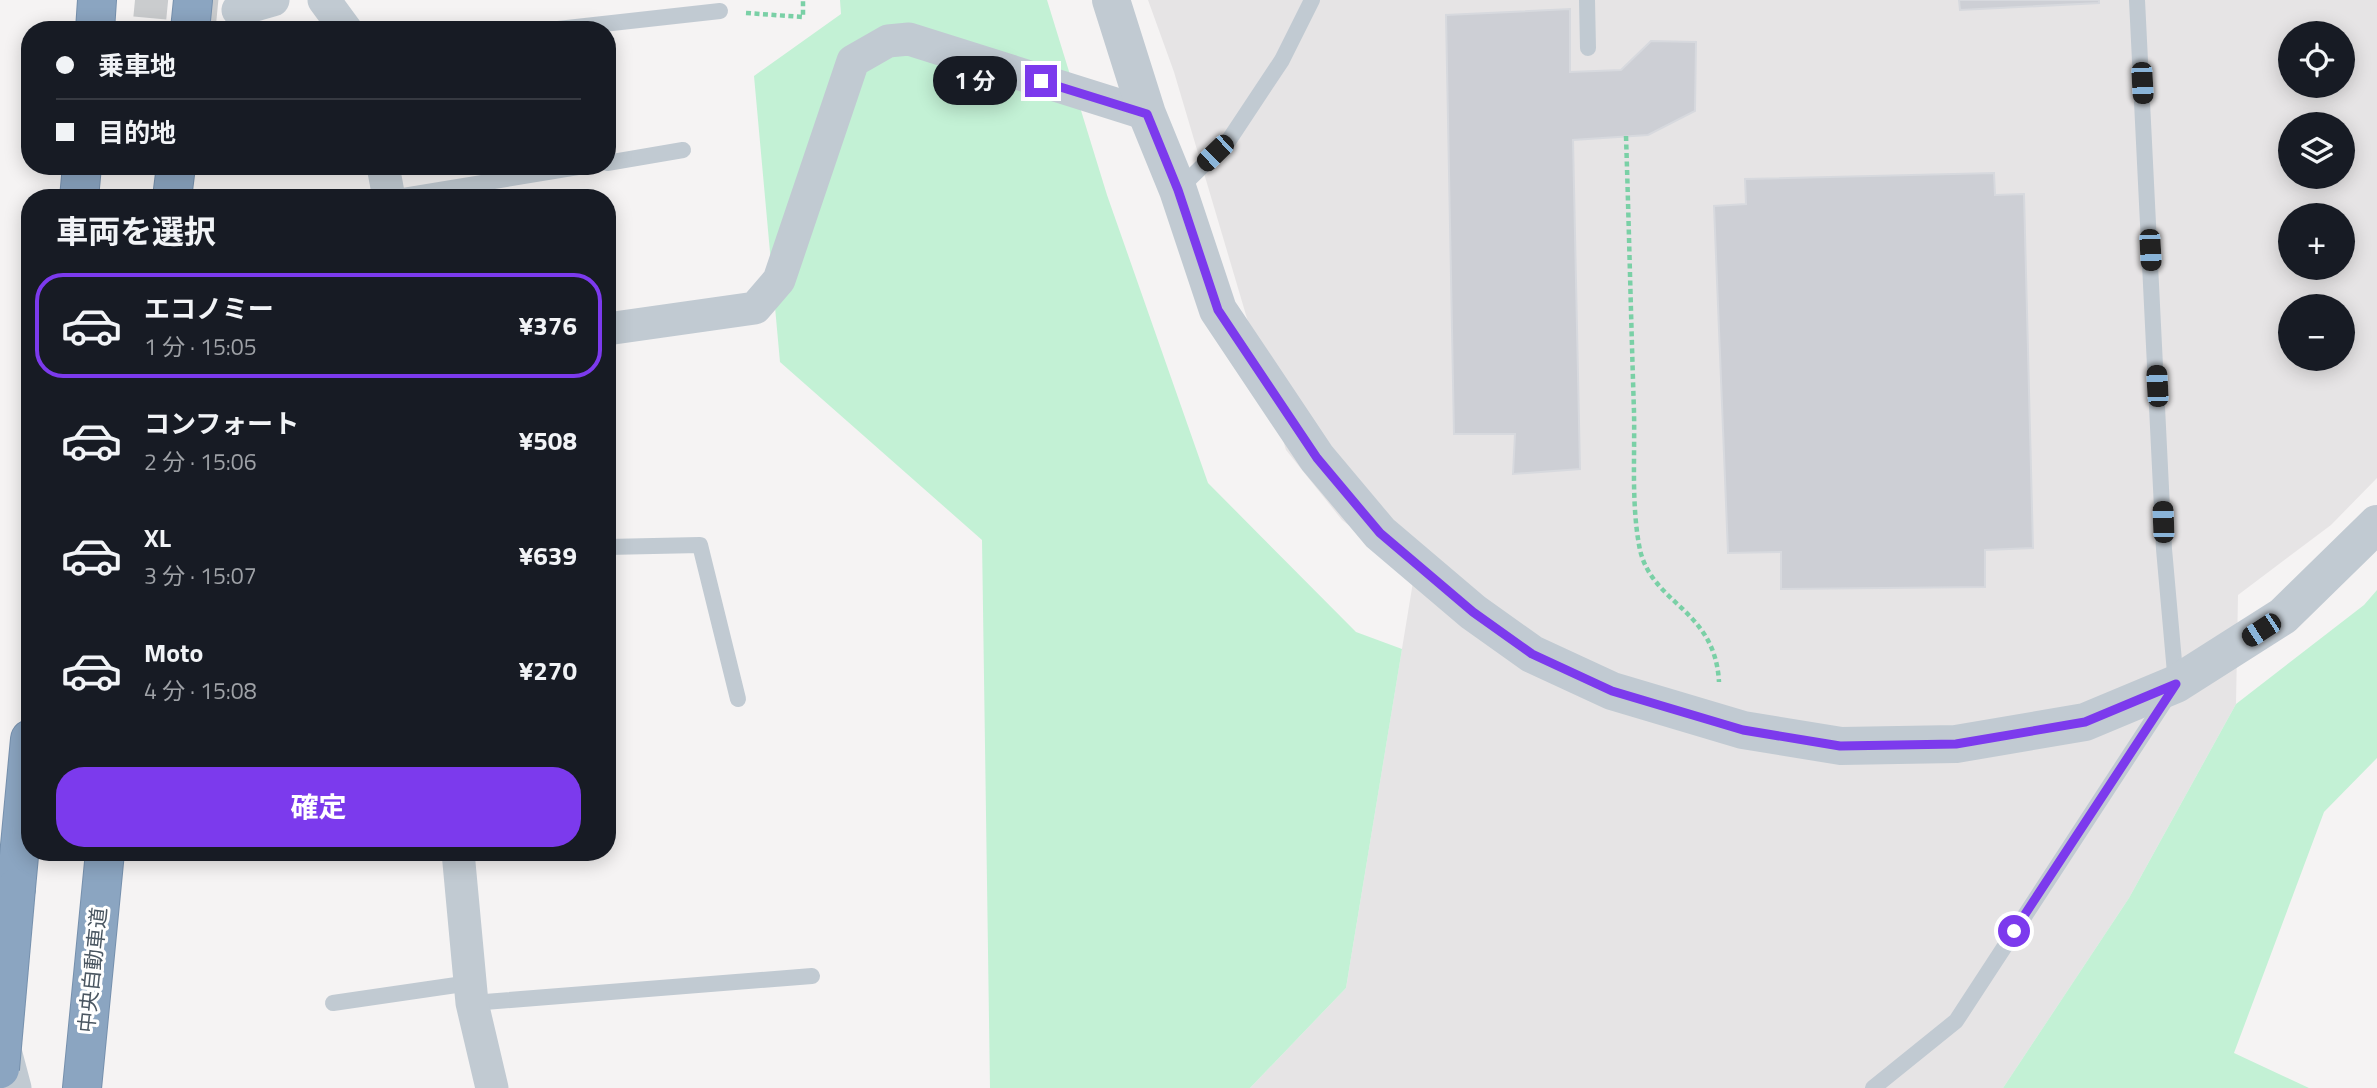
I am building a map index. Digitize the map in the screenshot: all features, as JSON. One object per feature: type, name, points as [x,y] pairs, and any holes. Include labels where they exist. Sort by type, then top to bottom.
[{"type":"highway","points":[[95,21],[97,0]]},
{"type":"highway","points":[[191,21],[193,0]]},
{"type":"highway","points":[[0,1069],[21,835]]},
{"type":"highway","name":"中央自動車道","points":[[82,1088],[104,861]]},
{"type":"street","points":[[238,10],[273,0]]},
{"type":"street","points":[[324,0],[339,21]]},
{"type":"street","points":[[1111,0],[1147,114],[1178,190],[1218,310],[1317,458],[1380,533],[1473,612],[1532,654],[1612,691],[1743,730],[1840,746],[1956,744],[2085,722],[2176,684],[2283,616],[2377,524]]},
{"type":"street","points":[[616,328],[754,308],[779,280],[853,61],[888,41],[909,39],[1147,114]]},
{"type":"street","points":[[459,861],[471,993],[492,1088]]},
{"type":"street","points":[[0,1030],[15,1088]]},
{"type":"lane","points":[[1178,190],[1229,140],[1282,60],[1312,0]]},
{"type":"lane","points":[[1587,0],[1588,48]]},
{"type":"lane","points":[[1873,1088],[1956,1021],[2176,684],[2164,549],[2137,0]]},
{"type":"lane","points":[[616,22],[720,10]]},
{"type":"lane","points":[[616,161],[683,150]]},
{"type":"lane","points":[[445,189],[529,175]]},
{"type":"lane","points":[[616,547],[700,545],[738,699]]},
{"type":"lane","points":[[333,1003],[471,993],[812,976]]},
{"type":"path","points":[[720,10],[803,17],[803,0]]},
{"type":"path","points":[[1626,136],[1640,551],[1653,577],[1707,634],[1718,660],[1720,697],[1714,722]]},
{"type":"shaded area","points":[[1148,0],[2377,0],[2377,478],[2331,525],[2238,595],[2236,704],[2129,898],[2003,1088],[1250,1088],[1346,988],[1414,576],[1342,520],[1286,450],[1174,72]]},
{"type":"green space","points":[[840,0],[1047,0],[1107,195],[1208,483],[1356,632],[1402,649],[1346,988],[1250,1088],[990,1088],[982,540],[780,362],[754,76],[841,14]]},
{"type":"green space","points":[[2377,590],[2377,758],[2324,812],[2234,1053],[2309,1088],[2003,1088],[2129,898],[2236,704],[2364,605]]},
{"type":"building","points":[[1959,0],[2099,0],[2099,3],[1960,10]]},
{"type":"building","points":[[1570,9],[1570,72],[1621,70],[1651,41],[1696,42],[1695,111],[1648,135],[1573,140],[1580,469],[1513,474],[1515,434],[1454,434],[1446,15]]},
{"type":"building","points":[[1994,173],[1995,195],[2024,194],[2033,548],[1985,550],[1985,587],[1781,589],[1781,552],[1728,553],[1714,206],[1746,204],[1745,179]]},
{"type":"tunnel","points":[[135,0],[238,10]]},
{"type":"route","points":[[1041,81],[1147,114],[1178,190],[1218,310],[1317,458],[1380,533],[1473,612],[1532,654],[1612,691],[1743,730],[1840,746],[1956,744],[2085,722],[2176,684],[2014,931]]}]
